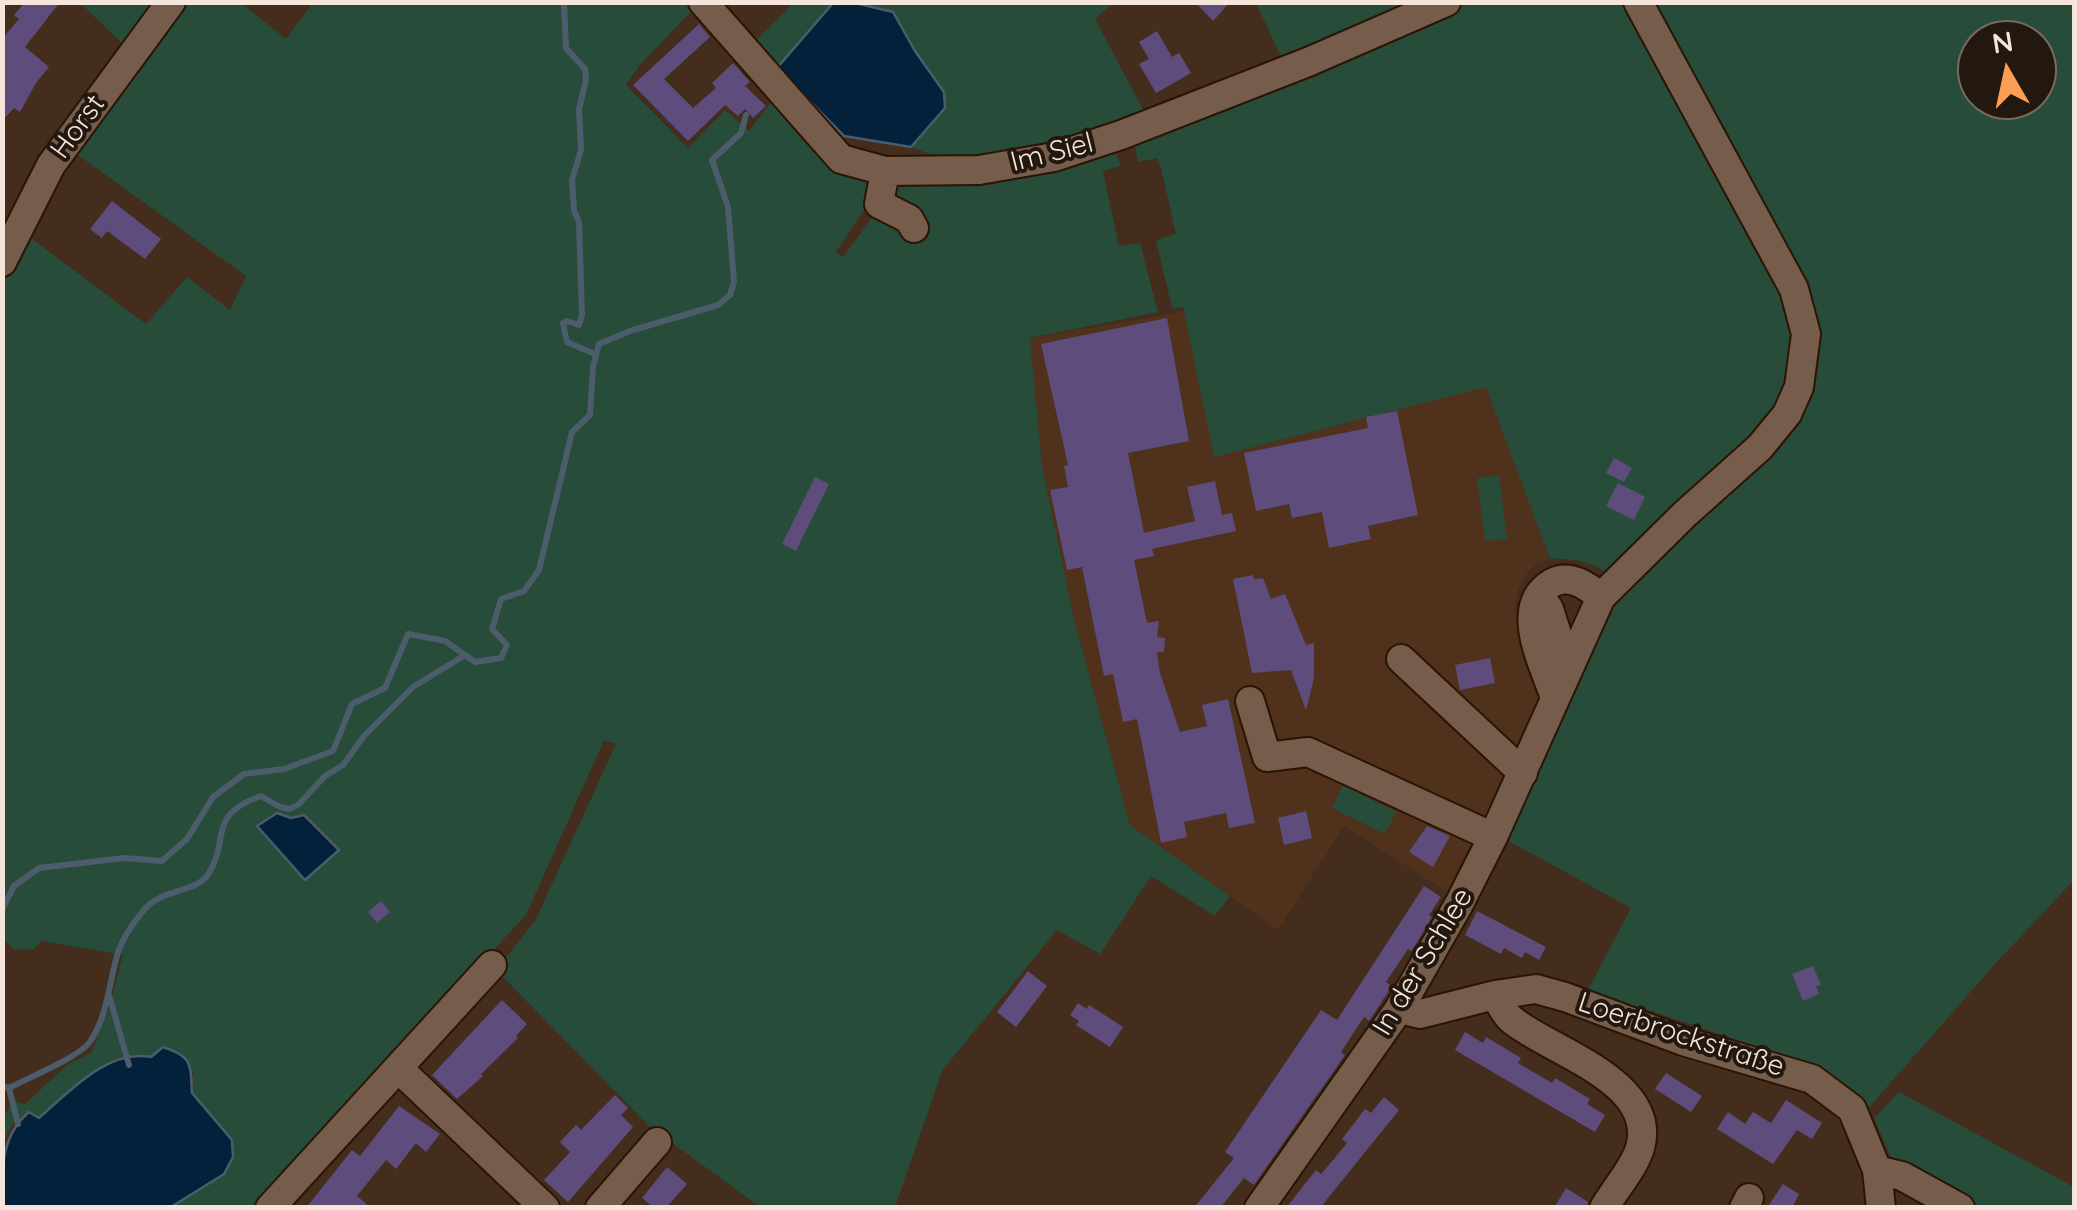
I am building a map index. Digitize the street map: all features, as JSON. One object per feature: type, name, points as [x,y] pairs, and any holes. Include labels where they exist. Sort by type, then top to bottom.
[{"type":"street","name":"Horst","points":[[2,262],[50,165],[171,2]]},
{"type":"street","name":"Im Siel","points":[[704,2],[841,159],[884,171],[979,170],[1054,157],[1121,136],[1446,2]]},
{"type":"street","points":[[1554,698],[1530,618],[1539,595],[1558,580],[1576,581],[1601,597],[1760,447],[1787,414],[1799,387],[1806,334],[1794,289],[1638,2]]},
{"type":"street","points":[[884,171],[879,204],[910,218],[914,228]]},
{"type":"street","points":[[1539,595],[1549,609],[1568,669]]},
{"type":"street","name":"In der Schlee","points":[[1260,1208],[1398,1008],[1494,838],[1601,597]]},
{"type":"street","points":[[1401,659],[1523,773]]},
{"type":"street","points":[[1250,701],[1267,757],[1308,752],[1494,838]]},
{"type":"street","points":[[270,1208],[492,965]]},
{"type":"street","name":"Loerbrockstraße","points":[[1398,1008],[1420,1014],[1495,995],[1536,990],[1565,996],[1683,1041],[1812,1079],[1852,1109],[1877,1170],[1881,1208]]},
{"type":"street","points":[[1495,995],[1510,1019],[1604,1074],[1634,1105],[1640,1125],[1640,1147],[1604,1208]]},
{"type":"street","points":[[398,1068],[545,1208]]},
{"type":"street","points":[[600,1208],[657,1142]]},
{"type":"street","points":[[1877,1170],[1902,1176],[1960,1208]]},
{"type":"shaded area","points":[[1192,310],[1364,416],[1487,386],[1550,559],[1527,573],[1517,592],[1515,608],[1542,700],[1455,897],[1344,826],[1278,930],[1130,825],[1074,619],[1042,466],[1030,338]]},
{"type":"green space","points":[[80,3],[156,3],[126,47]]},
{"type":"green space","points":[[182,3],[241,3],[286,39],[313,3],[699,3],[626,85],[688,148],[725,110],[749,131],[776,96],[879,177],[877,190],[836,252],[843,257],[904,175],[979,176],[1116,153],[1121,166],[1103,171],[1119,246],[1140,243],[1158,312],[1030,338],[1042,466],[1074,619],[1130,825],[1230,896],[1215,916],[1151,876],[1100,954],[1057,930],[942,1071],[895,1207],[760,1207],[649,1126],[496,970],[535,921],[616,744],[604,740],[526,915],[256,1207],[171,1207],[224,1174],[202,1104],[192,1093],[193,1071],[164,1047],[151,1057],[138,1055],[102,1068],[39,1118],[14,1122],[3,1142],[3,1118],[13,1101],[25,1104],[67,1065],[91,1053],[110,1005],[123,955],[42,941],[34,949],[14,950],[3,938],[3,279],[24,233],[146,324],[187,277],[230,310],[246,276],[71,150]]},
{"type":"green space","points":[[794,3],[833,3],[777,68],[752,44]]},
{"type":"green space","points":[[855,3],[1113,3],[1095,19],[1147,117],[1051,148],[949,161],[911,147],[945,108],[893,12]]},
{"type":"green space","points":[[1256,3],[1421,3],[1282,59]]},
{"type":"green space","points":[[1468,3],[2074,3],[2074,880],[1864,1113],[1815,1066],[1588,990],[1631,908],[1505,839],[1607,573],[1580,561],[1550,559],[1486,387],[1214,457],[1183,307],[1172,308],[1156,240],[1176,234],[1160,164],[1157,158],[1138,162],[1134,141]]},
{"type":"green space","points":[[1499,475],[1507,539],[1485,541],[1477,478]]},
{"type":"green space","points":[[1343,785],[1396,812],[1385,834],[1332,808]]},
{"type":"green space","points":[[1899,1092],[2074,1187],[2074,1207],[1969,1207],[1896,1169],[1874,1118]]},
{"type":"water","points":[[833,3],[855,3],[893,12],[944,92],[945,108],[911,147],[844,136],[777,68]]},
{"type":"water","points":[[277,813],[291,818],[304,815],[339,850],[305,880],[257,826]]},
{"type":"water","points":[[163,1047],[180,1054],[188,1063],[192,1093],[232,1140],[233,1157],[224,1174],[171,1207],[3,1207],[3,1167],[8,1143],[29,1112],[39,1118],[104,1066],[135,1056],[151,1057]]},
{"type":"building","points":[[25,2],[60,2],[25,47],[49,67],[20,112],[14,108],[2,121],[2,39],[19,19],[14,15]]},
{"type":"building","points":[[1195,2],[1230,2],[1213,21]]},
{"type":"building","points":[[699,24],[710,37],[664,79],[693,108],[716,88],[712,83],[733,63],[750,82],[745,86],[766,106],[753,118],[745,109],[738,116],[725,105],[688,141],[633,85]]},
{"type":"building","points":[[1157,31],[1172,57],[1179,53],[1191,73],[1156,93],[1139,64],[1149,59],[1139,42]]},
{"type":"building","points":[[112,201],[161,239],[145,259],[107,231],[102,238],[90,229]]},
{"type":"building","points":[[1167,318],[1189,441],[1128,453],[1144,533],[1195,521],[1187,487],[1215,481],[1222,515],[1232,513],[1236,531],[1152,549],[1154,556],[1134,560],[1147,623],[1159,621],[1157,637],[1165,638],[1164,652],[1157,652],[1160,673],[1180,732],[1207,726],[1202,705],[1228,699],[1255,823],[1229,828],[1226,813],[1184,822],[1187,837],[1161,843],[1137,719],[1123,722],[1113,674],[1104,676],[1082,567],[1067,570],[1050,490],[1068,487],[1064,466],[1068,465],[1041,344]]},
{"type":"building","points":[[1397,411],[1418,515],[1368,526],[1371,539],[1329,548],[1322,512],[1292,518],[1289,504],[1256,511],[1244,453],[1368,428],[1366,417]]},
{"type":"building","points":[[1614,458],[1632,468],[1624,482],[1606,473]]},
{"type":"building","points":[[815,477],[829,484],[796,551],[782,544]]},
{"type":"building","points":[[1618,483],[1645,497],[1634,520],[1606,506]]},
{"type":"building","points":[[1253,575],[1254,579],[1263,578],[1271,599],[1285,594],[1306,645],[1314,643],[1314,678],[1306,710],[1291,670],[1252,673],[1233,579]]},
{"type":"building","points":[[1490,658],[1495,683],[1460,690],[1455,665]]},
{"type":"building","points":[[1306,811],[1312,838],[1284,845],[1278,818]]},
{"type":"building","points":[[1427,826],[1450,836],[1433,867],[1409,852]]},
{"type":"building","points":[[1424,886],[1441,897],[1429,915],[1432,917],[1412,951],[1408,949],[1386,982],[1392,986],[1369,1021],[1364,1017],[1341,1052],[1345,1055],[1254,1185],[1244,1178],[1220,1208],[1194,1208],[1234,1158],[1225,1152],[1321,1010],[1337,1020]]},
{"type":"building","points":[[381,901],[390,912],[377,923],[368,912]]},
{"type":"building","points":[[1477,911],[1546,947],[1539,960],[1525,952],[1522,958],[1504,948],[1501,954],[1465,935]]},
{"type":"building","points":[[1813,966],[1821,985],[1816,986],[1819,994],[1803,1001],[1792,974]]},
{"type":"building","points":[[1028,971],[1047,986],[1016,1027],[997,1012]]},
{"type":"building","points":[[502,1000],[527,1024],[483,1076],[457,1099],[432,1075]]},
{"type":"building","points":[[1078,1003],[1087,1009],[1089,1005],[1123,1027],[1110,1047],[1076,1025],[1079,1021],[1070,1015]]},
{"type":"building","points":[[1465,1032],[1483,1043],[1486,1037],[1521,1058],[1518,1063],[1552,1083],[1555,1078],[1590,1099],[1587,1104],[1605,1115],[1595,1132],[1455,1050]]},
{"type":"building","points":[[1666,1073],[1702,1096],[1691,1112],[1655,1089]]},
{"type":"building","points":[[615,1095],[628,1108],[621,1115],[633,1127],[568,1202],[544,1180],[570,1152],[560,1142],[576,1125],[581,1130]]},
{"type":"building","points":[[1384,1097],[1399,1110],[1320,1208],[1286,1208],[1316,1170],[1321,1174],[1347,1143],[1342,1139],[1365,1109],[1371,1113]]},
{"type":"building","points":[[1786,1100],[1822,1123],[1812,1139],[1797,1130],[1773,1164],[1717,1129],[1728,1112],[1745,1124],[1753,1112],[1771,1123]]},
{"type":"building","points":[[399,1106],[440,1134],[426,1152],[416,1143],[396,1169],[386,1160],[357,1196],[371,1208],[306,1208],[352,1150],[360,1156]]},
{"type":"building","points":[[667,1167],[687,1184],[666,1208],[654,1208],[642,1198]]},
{"type":"building","points":[[1783,1184],[1799,1194],[1792,1208],[1767,1208]]},
{"type":"building","points":[[1566,1188],[1588,1202],[1587,1208],[1554,1208]]},
{"type":"waterway","points":[[564,2],[566,48],[585,69],[586,80],[579,109],[581,150],[572,180],[574,211],[579,222],[582,315],[579,325],[563,323],[567,342],[595,354]]},
{"type":"waterway","points":[[2,910],[14,886],[39,868],[124,858],[162,861],[187,839],[213,797],[244,774],[284,769],[333,751],[352,704],[385,688],[408,634],[445,641],[475,662],[501,658],[507,645],[492,629],[501,599],[524,591],[539,570],[572,432],[590,415],[593,367],[599,344],[718,305],[730,295],[734,282],[728,207],[712,160],[741,133],[746,115]]},
{"type":"waterway","points":[[2,1086],[9,1088],[52,1067],[89,1043],[100,1023],[117,956],[128,931],[152,903],[204,879],[215,860],[226,819],[233,811],[261,796],[280,807],[290,809],[299,804],[325,776],[343,765],[364,736],[413,687],[465,655]]},
{"type":"waterway","points":[[109,995],[129,1065]]},
{"type":"waterway","points":[[9,1088],[18,1124]]}]
